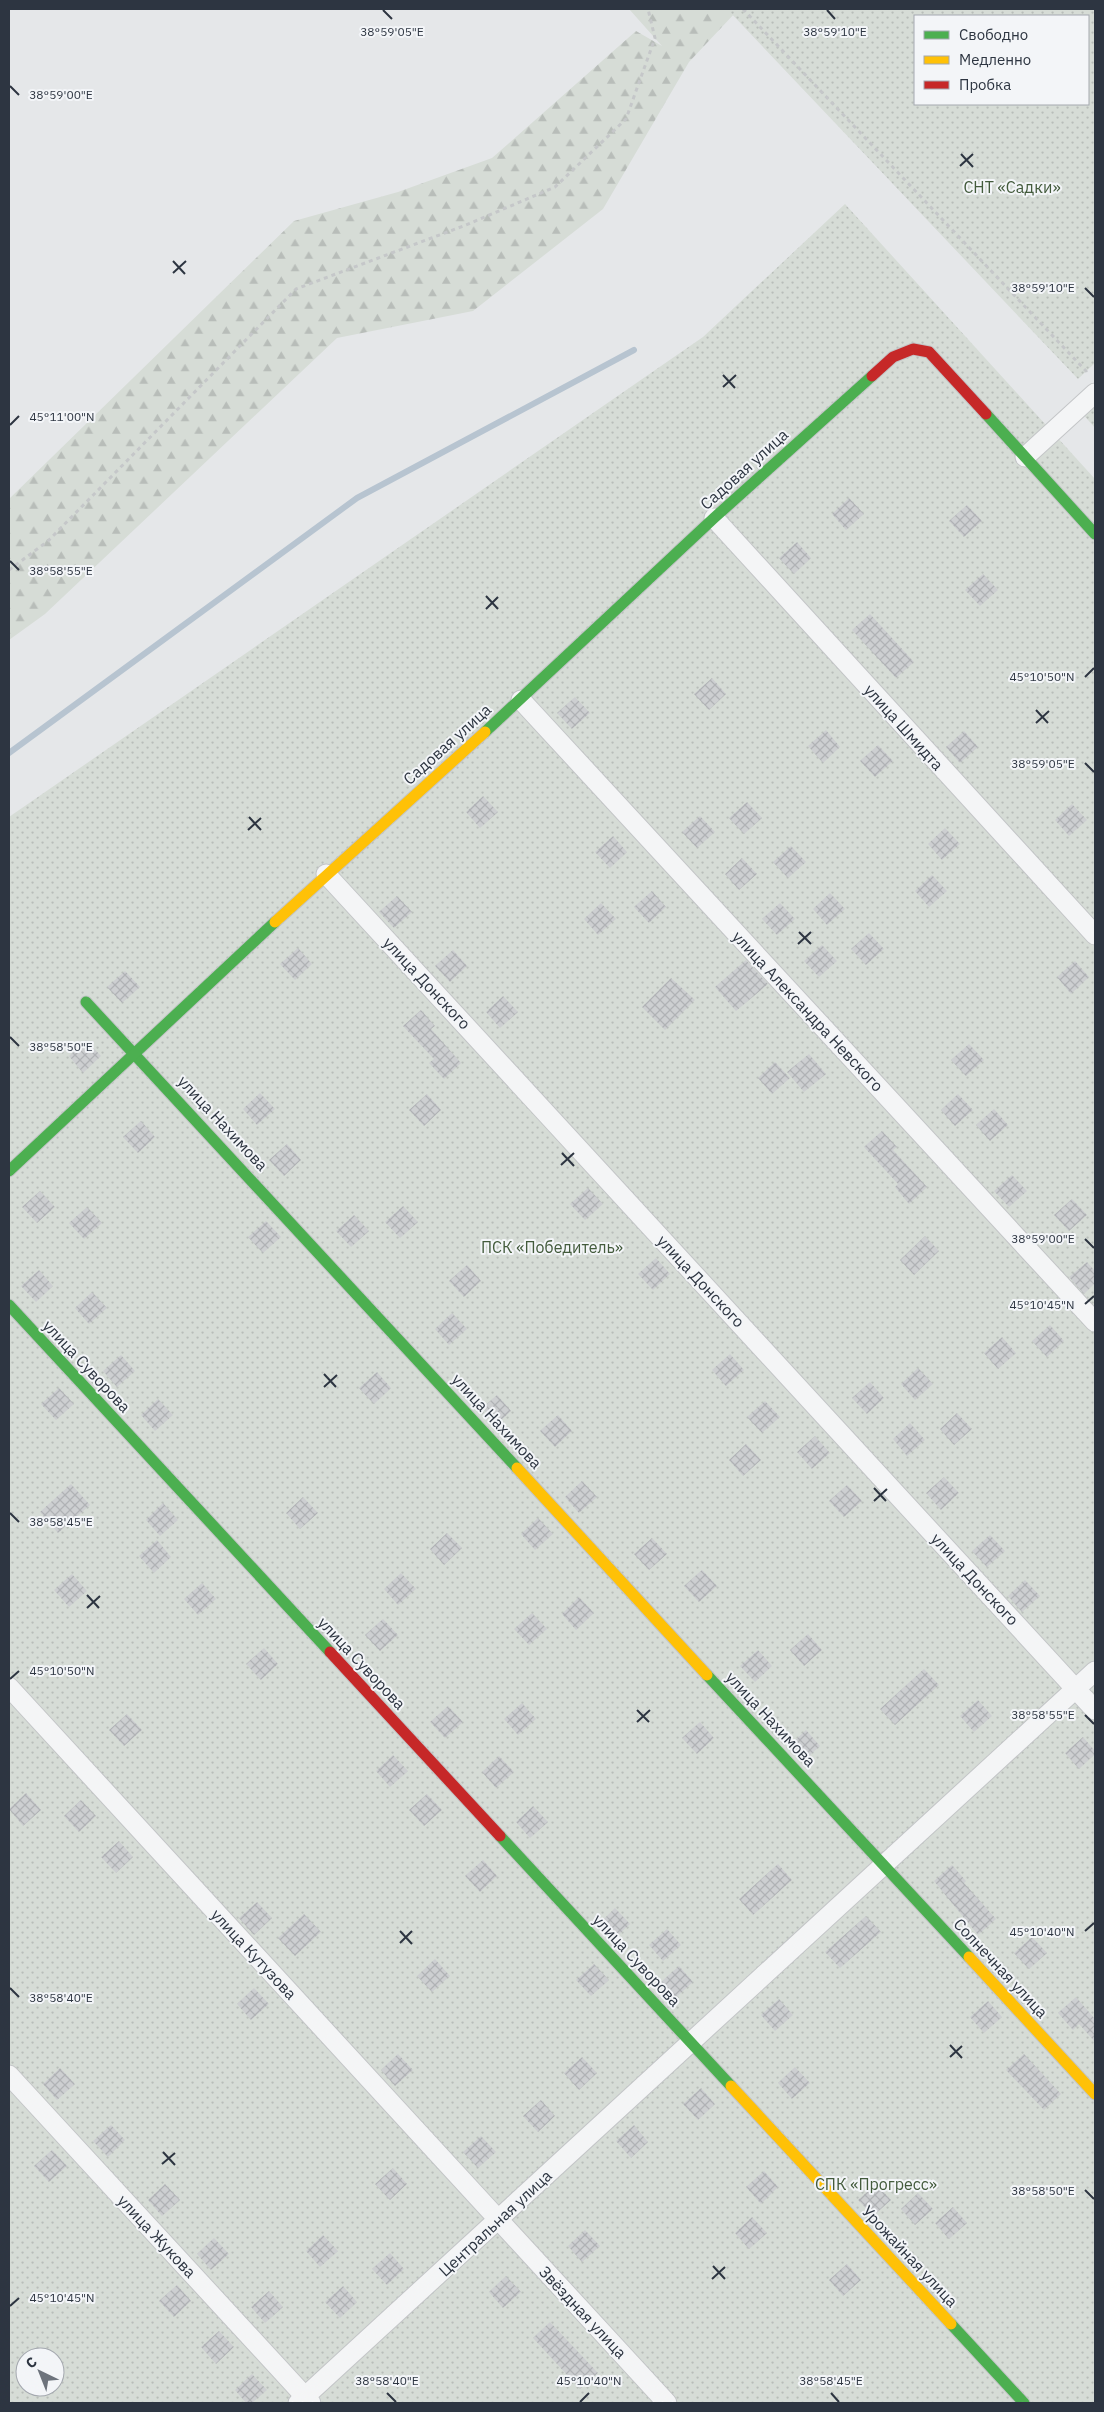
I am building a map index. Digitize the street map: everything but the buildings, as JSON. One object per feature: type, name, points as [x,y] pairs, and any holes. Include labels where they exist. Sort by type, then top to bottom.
[{"type":"street","name":"Садовая улица","points":[[9,1171],[326,874],[521,700],[714,518],[892,357],[913,350],[929,352],[1025,457]]},
{"type":"street","points":[[1094,394],[1025,457],[1095,534]]},
{"type":"street","name":"улица Шмидта","points":[[714,518],[1095,935]]},
{"type":"street","name":"улица Александра Невского","points":[[521,700],[1095,1322]]},
{"type":"street","name":"улица Донского","points":[[326,874],[1095,1710]]},
{"type":"street","name":"улица Нахимова","points":[[86,1002],[135,1052],[883,1864]]},
{"type":"street","name":"улица Суворова","points":[[9,1306],[691,2042]]},
{"type":"street","name":"Центральная улица","points":[[305,2401],[883,1864],[1095,1670]]},
{"type":"street","name":"улица Кутузова","points":[[9,1687],[499,2220]]},
{"type":"street","name":"Солнечная улица","points":[[883,1864],[1095,2094]]},
{"type":"street","name":"Урожайная улица","points":[[691,2042],[1024,2403]]},
{"type":"street","name":"улица Жукова","points":[[9,2075],[305,2401]]},
{"type":"street","name":"Звёздная улица","points":[[499,2220],[667,2403]]},
{"type":"path","points":[[9,570],[48,542],[296,289],[466,225],[555,187],[626,119],[655,38],[648,9]]},
{"type":"path","points":[[743,9],[1086,371],[1094,394]]},
{"type":"green space","points":[[629,9],[733,9],[736,12],[689,62],[603,209],[473,311],[337,338],[45,614],[9,640],[9,499],[294,221],[398,192],[492,158],[636,31],[662,46]]},
{"type":"green space","name":"СНТ «Садки»","points":[[727,9],[1095,9],[1095,363],[1078,379]]},
{"type":"green space","name":"ПСК «Победитель»","points":[[845,204],[1095,479],[1095,2403],[9,2403],[9,817],[703,337]]},
{"type":"green space","points":[[1095,384],[1095,428],[1074,404]]},
{"type":"waterway","points":[[9,753],[357,498],[634,350]]},
{"type":"traffic: fast","points":[[485,732],[714,518],[872,376]]},
{"type":"traffic: fast","points":[[986,414],[1095,534]]},
{"type":"traffic: fast","points":[[9,1171],[275,922]]},
{"type":"traffic: fast","points":[[86,1002],[517,1468]]},
{"type":"traffic: fast","points":[[9,1305],[330,1652]]},
{"type":"traffic: fast","points":[[707,1675],[969,1957]]},
{"type":"traffic: fast","points":[[500,1836],[731,2086]]},
{"type":"traffic: fast","points":[[951,2324],[1024,2403]]},
{"type":"traffic: slow","points":[[275,922],[485,732]]},
{"type":"traffic: slow","points":[[517,1468],[707,1675]]},
{"type":"traffic: slow","points":[[969,1957],[1095,2094]]},
{"type":"traffic: slow","points":[[731,2086],[951,2324]]},
{"type":"traffic: jam","points":[[872,376],[893,357],[913,349],[929,352],[986,414]]},
{"type":"traffic: jam","points":[[330,1652],[500,1836]]},
{"type":"park label","name":"СПК «Прогресс»","points":[[876,2184]]}]
